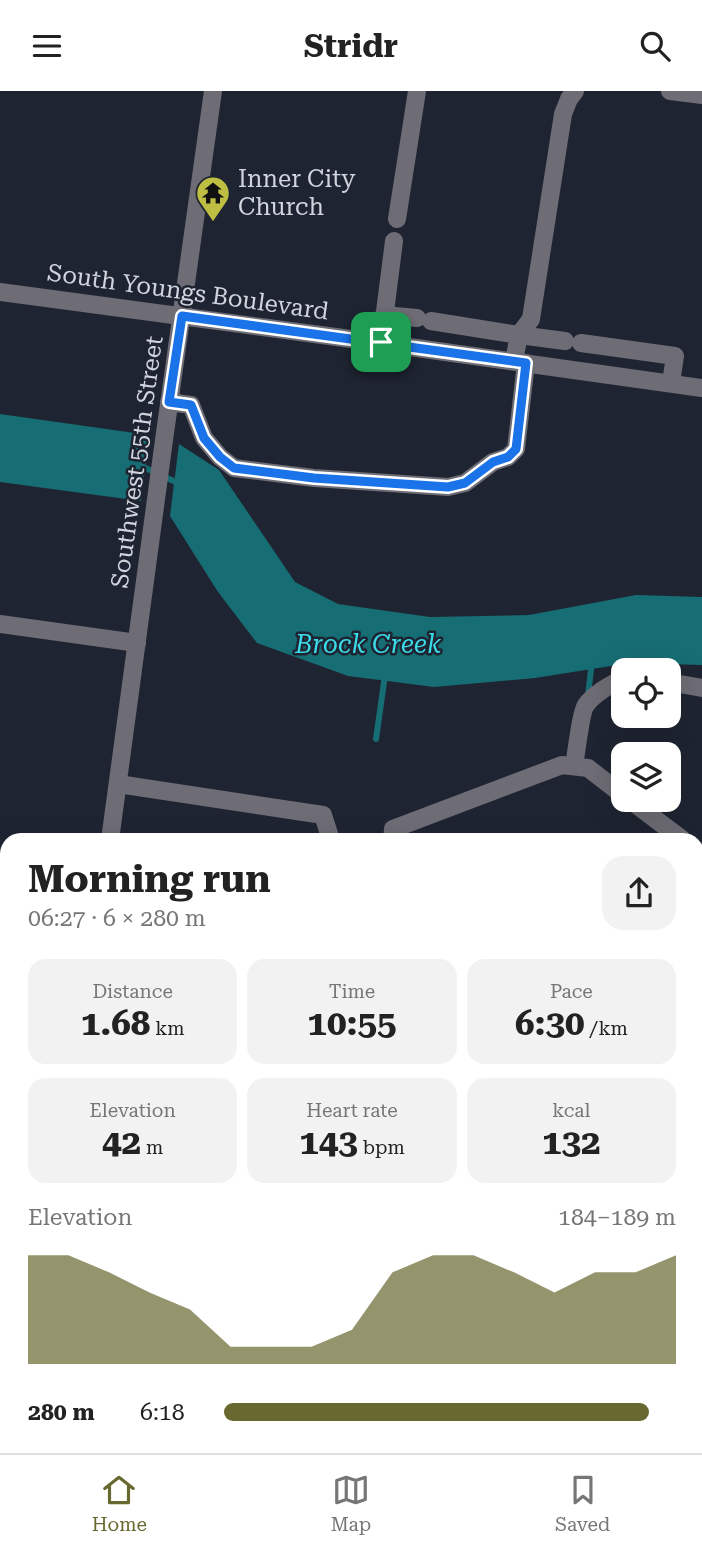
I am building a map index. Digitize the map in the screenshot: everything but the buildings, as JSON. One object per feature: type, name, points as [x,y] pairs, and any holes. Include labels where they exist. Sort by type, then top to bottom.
[{"type":"street","name":"Southwest 55th Street","points":[[111,833],[213,91]]},
{"type":"street","points":[[397,219],[417,91]]},
{"type":"street","points":[[169,402],[191,405],[204,438],[220,457],[234,468],[314,478],[448,487],[465,483],[493,462],[508,457],[516,449],[519,335],[531,319],[562,114],[575,91]]},
{"type":"street","points":[[670,91],[702,95]]},
{"type":"street","points":[[381,342],[394,241]]},
{"type":"street","name":"South Youngs Boulevard","points":[[0,292],[702,388]]},
{"type":"street","points":[[384,316],[424,319],[675,356],[671,383]]},
{"type":"street","points":[[0,624],[137,643]]},
{"type":"street","points":[[681,684],[702,688]]},
{"type":"street","points":[[574,766],[584,706],[611,685]]},
{"type":"street","points":[[393,833],[393,829],[562,765],[588,768],[611,786]]},
{"type":"street","points":[[118,784],[323,815],[329,833]]},
{"type":"street","points":[[646,812],[674,833]]},
{"type":"water","points":[[0,414],[149,435],[141,501],[0,482]]},
{"type":"water","name":"Brock Creek","points":[[179,444],[219,470],[295,582],[338,604],[430,617],[529,615],[636,595],[702,597],[702,665],[681,664],[681,658],[611,658],[611,666],[535,678],[434,687],[348,676],[257,643],[218,592],[170,516]]},
{"type":"waterway","name":"Brock Creek","points":[[139,465],[180,484]]},
{"type":"waterway","points":[[588,695],[592,661]]},
{"type":"waterway","points":[[376,739],[385,675]]},
{"type":"place","name":"Inner City Church","points":[[213,223]]},
{"type":"route","points":[[182,316],[381,342],[526,363],[516,449],[508,457],[493,462],[465,483],[448,487],[314,478],[234,468],[220,457],[204,438],[191,405],[169,402],[182,316]]}]
